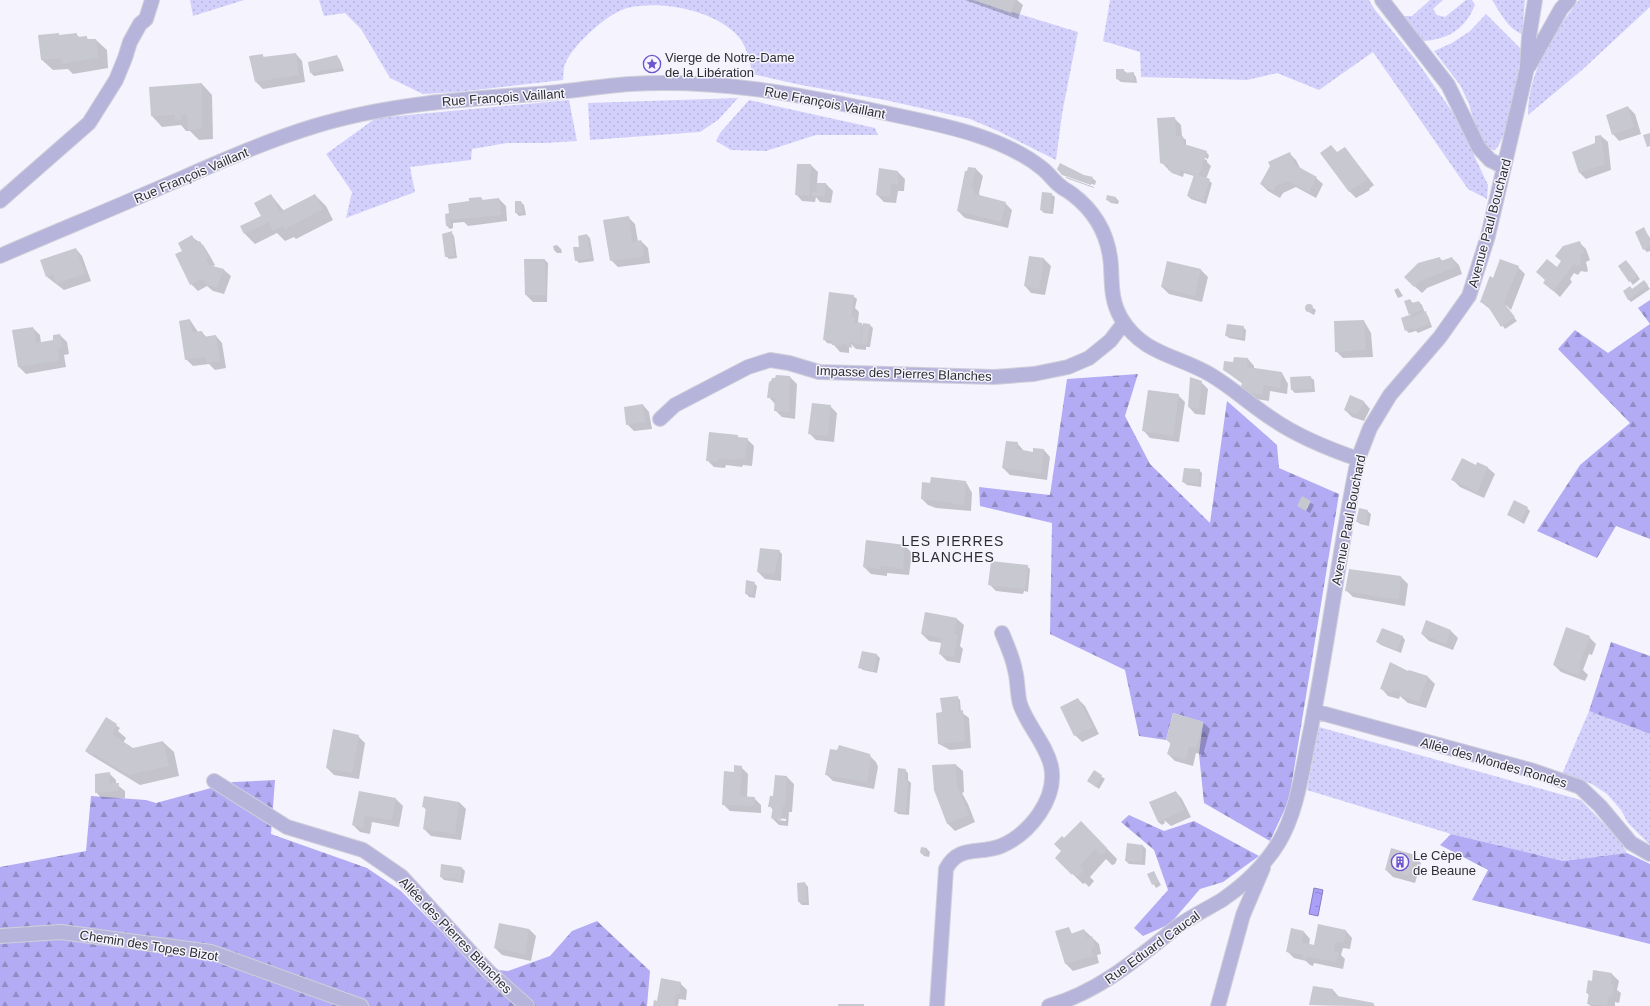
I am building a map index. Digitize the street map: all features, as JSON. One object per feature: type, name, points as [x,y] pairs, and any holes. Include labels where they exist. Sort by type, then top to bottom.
[{"type":"street","points":[[0,201],[89,123],[116,80],[130,42],[140,24],[146,19],[152,0]]},
{"type":"street","points":[[1382,0],[1448,86],[1479,148],[1490,160],[1504,167]]},
{"type":"street","points":[[1528,68],[1529,37],[1535,0]]},
{"type":"street","points":[[1528,68],[1561,10],[1569,0]]},
{"type":"street","name":"Avenue Paul Bouchard","points":[[1266,859],[1279,841],[1296,800],[1314,711],[1358,459],[1370,428],[1390,394],[1440,337],[1469,296],[1485,249],[1528,68]]},
{"type":"street","name":"Rue François Vaillant","points":[[0,256],[252,149],[310,128],[356,115],[418,104],[562,92],[630,84],[714,84],[784,92],[938,125],[989,139],[1023,155],[1047,172],[1061,187],[1077,198],[1099,221],[1108,250],[1114,303],[1131,333],[1150,348],[1161,354],[1184,360],[1214,376],[1277,422],[1334,450],[1358,459]]},
{"type":"street","name":"Impasse des Pierres Blanches","points":[[660,420],[675,404],[748,367],[770,360],[789,363],[819,372],[979,377],[1027,374],[1068,367],[1089,358],[1110,341],[1124,323]]},
{"type":"street","points":[[937,1006],[946,870],[954,858],[960,854],[997,847],[1008,843],[1028,829],[1043,808],[1051,782],[1051,767],[1020,703],[1015,670],[1002,633]]},
{"type":"street","name":"Allée des Mondes Rondes","points":[[1314,711],[1534,771],[1580,787],[1600,806],[1631,843],[1650,854]]},
{"type":"street","name":"Allée des Pierres Blanches","points":[[214,781],[287,827],[363,850],[401,876],[488,971],[527,1006]]},
{"type":"street","points":[[1218,1006],[1243,915],[1266,859]]},
{"type":"street","name":"Rue Eduard Caucal","points":[[1048,1006],[1073,998],[1119,972],[1185,921],[1238,887],[1253,875],[1266,859]]},
{"type":"street","name":"Chemin des Topes Bizot","points":[[0,936],[62,932],[211,952],[361,1006]]},
{"type":"shaded area","points":[[190,0],[244,0],[193,16]]},
{"type":"shaded area","points":[[319,0],[973,0],[1078,32],[1062,114],[1056,160],[998,131],[970,119],[885,100],[801,85],[752,74],[747,52],[742,41],[734,32],[724,24],[711,17],[684,8],[669,6],[654,5],[627,8],[610,16],[592,30],[570,54],[564,66],[563,80],[458,92],[423,94],[390,78],[361,29],[345,13],[324,16]]},
{"type":"shaded area","points":[[1110,0],[1369,0],[1375,10],[1416,60],[1456,117],[1488,185],[1487,199],[1468,189],[1373,52],[1319,90],[1277,73],[1247,80],[1141,77],[1140,52],[1103,41]]},
{"type":"shaded area","points":[[1430,0],[1443,0],[1433,9],[1437,15],[1445,17],[1466,0],[1472,0],[1475,5],[1466,21],[1454,32],[1440,38],[1422,41],[1402,16],[1412,16]]},
{"type":"shaded area","points":[[1492,0],[1525,0],[1522,34],[1517,32],[1508,24]]},
{"type":"shaded area","points":[[1579,0],[1650,0],[1650,7],[1582,70],[1528,115],[1529,99],[1537,68],[1551,40]]},
{"type":"shaded area","points":[[1486,14],[1522,50],[1509,119],[1505,132],[1495,150],[1488,149],[1476,129],[1469,104],[1460,85],[1434,51],[1452,43],[1470,31]]},
{"type":"shaded area","points":[[738,98],[718,120],[700,132],[590,140],[588,103]]},
{"type":"shaded area","points":[[569,100],[577,141],[507,143],[472,149],[471,160],[410,167],[415,192],[346,218],[352,192],[326,154],[376,118]]},
{"type":"shaded area","points":[[749,100],[875,128],[878,135],[816,135],[766,151],[731,150],[716,141],[720,133]]},
{"type":"shaded area","points":[[1589,711],[1650,734],[1650,845],[1628,823],[1621,810],[1607,794],[1592,784],[1562,774]]},
{"type":"shaded area","points":[[1319,727],[1581,800],[1619,839],[1627,853],[1563,861],[1451,834],[1307,790]]},
{"type":"green space","points":[[1650,300],[1650,324],[1638,308]]},
{"type":"green space","points":[[1650,324],[1650,539],[1616,526],[1597,558],[1537,531],[1580,465],[1630,423],[1558,349],[1575,330],[1608,353]]},
{"type":"green space","points":[[1138,374],[1125,416],[1150,464],[1210,523],[1227,401],[1277,445],[1279,468],[1339,494],[1289,800],[1270,841],[1204,803],[1199,754],[1203,722],[1173,713],[1166,740],[1139,736],[1125,670],[1050,634],[1052,523],[980,506],[979,487],[1050,495],[1067,379]]},
{"type":"green space","points":[[1611,642],[1650,656],[1650,734],[1589,711]]},
{"type":"green space","points":[[275,780],[271,834],[367,868],[401,891],[477,968],[508,971],[550,956],[572,931],[597,921],[650,971],[647,1006],[0,1006],[0,867],[86,851],[91,796],[146,800],[156,803],[233,782]]},
{"type":"green space","points":[[1129,815],[1164,831],[1194,821],[1259,856],[1223,882],[1200,889],[1170,924],[1143,936],[1134,928],[1168,890],[1154,850],[1121,822]]},
{"type":"green space","points":[[1451,834],[1563,861],[1627,853],[1650,864],[1650,944],[1472,900],[1488,870],[1440,845]]},
{"type":"water","points":[[1314,888],[1323,890],[1318,916],[1309,914]]},
{"type":"building","points":[[974,0],[1015,0],[1011,13]]},
{"type":"building","points":[[59,33],[59,35],[77,33],[77,37],[87,36],[87,39],[96,39],[98,58],[62,64],[61,58],[41,60],[38,35]]},
{"type":"building","points":[[296,53],[299,75],[255,82],[249,56],[263,54],[263,57]]},
{"type":"building","points":[[337,55],[342,68],[310,73],[308,62]]},
{"type":"building","points":[[1116,69],[1124,69],[1124,73],[1134,72],[1134,81],[1116,79]]},
{"type":"building","points":[[202,83],[202,129],[188,130],[187,115],[181,115],[182,120],[175,121],[175,115],[151,116],[149,87]]},
{"type":"building","points":[[1628,106],[1634,127],[1612,135],[1606,115]]},
{"type":"building","points":[[1175,117],[1176,136],[1183,136],[1184,144],[1207,151],[1199,175],[1210,179],[1203,201],[1187,196],[1194,175],[1181,170],[1179,175],[1168,170],[1169,166],[1160,163],[1157,118]]},
{"type":"building","points":[[1650,133],[1650,146],[1647,147],[1643,135]]},
{"type":"building","points":[[1601,135],[1605,164],[1579,173],[1572,152],[1595,143],[1595,136]]},
{"type":"building","points":[[1331,145],[1337,152],[1345,147],[1368,178],[1360,186],[1359,185],[1349,192],[1320,153]]},
{"type":"building","points":[[1290,152],[1295,165],[1317,177],[1309,192],[1288,181],[1276,186],[1273,191],[1260,184],[1270,166],[1268,162]]},
{"type":"building","points":[[1060,163],[1084,175],[1093,177],[1091,185],[1062,175],[1057,169]]},
{"type":"building","points":[[797,164],[811,164],[809,196],[795,195]]},
{"type":"building","points":[[968,167],[976,168],[972,185],[975,194],[1006,202],[1001,222],[957,211],[965,171],[967,171]]},
{"type":"building","points":[[879,168],[898,171],[898,185],[891,184],[890,197],[876,195]]},
{"type":"building","points":[[817,183],[826,183],[825,196],[812,196],[813,191],[816,192]]},
{"type":"building","points":[[1042,192],[1052,193],[1050,212],[1040,210]]},
{"type":"building","points":[[271,194],[280,212],[315,194],[323,209],[285,229],[283,226],[273,231],[269,222],[244,234],[240,226],[261,216],[254,203]]},
{"type":"building","points":[[1107,195],[1116,197],[1115,202],[1106,200]]},
{"type":"building","points":[[481,197],[482,200],[499,198],[501,215],[450,220],[451,226],[446,226],[445,214],[449,213],[448,204],[469,201],[469,198]]},
{"type":"building","points":[[515,201],[521,201],[523,213],[515,213]]},
{"type":"building","points":[[629,216],[632,242],[641,240],[644,256],[610,261],[603,220]]},
{"type":"building","points":[[1644,227],[1650,240],[1650,246],[1643,250],[1635,232]]},
{"type":"building","points":[[452,231],[454,256],[445,257],[442,234]]},
{"type":"building","points":[[587,234],[591,258],[575,261],[573,247],[579,247],[578,236]]},
{"type":"building","points":[[192,235],[196,243],[200,241],[209,258],[206,259],[209,265],[224,269],[217,288],[205,284],[206,281],[200,280],[190,285],[175,254],[182,251],[178,243]]},
{"type":"building","points":[[1580,241],[1584,253],[1580,255],[1581,264],[1578,266],[1574,264],[1553,291],[1543,283],[1545,280],[1536,272],[1547,259],[1557,267],[1561,261],[1555,256],[1563,246]]},
{"type":"building","points":[[76,248],[85,274],[56,283],[53,275],[46,277],[40,260]]},
{"type":"building","points":[[1029,256],[1044,258],[1039,289],[1024,286]]},
{"type":"building","points":[[1440,257],[1441,261],[1452,257],[1456,267],[1420,281],[1414,287],[1404,277],[1418,263]]},
{"type":"building","points":[[524,259],[545,259],[546,295],[525,295]]},
{"type":"building","points":[[1500,259],[1519,266],[1504,303],[1515,317],[1501,327],[1487,305],[1480,302],[1489,278],[1490,276],[1493,278]]},
{"type":"building","points":[[1626,260],[1638,276],[1629,282],[1618,266]]},
{"type":"building","points":[[1167,261],[1201,269],[1195,296],[1161,287]]},
{"type":"building","points":[[1644,280],[1648,285],[1628,300],[1623,291],[1630,286],[1632,289]]},
{"type":"building","points":[[829,292],[854,295],[851,317],[855,317],[854,322],[862,323],[860,344],[850,342],[850,345],[832,345],[832,341],[823,340]]},
{"type":"building","points":[[1410,299],[1412,303],[1419,301],[1422,310],[1409,315],[1404,301]]},
{"type":"building","points":[[1307,304],[1311,304],[1313,308],[1311,312],[1307,312],[1305,310],[1305,306]]},
{"type":"building","points":[[1426,311],[1429,324],[1414,330],[1413,327],[1405,331],[1401,318],[1409,315],[1410,318]]},
{"type":"building","points":[[190,319],[192,332],[202,331],[203,337],[216,335],[220,361],[207,363],[206,357],[185,360],[179,321]]},
{"type":"building","points":[[1364,320],[1366,350],[1335,352],[1334,321]]},
{"type":"building","points":[[863,323],[870,324],[867,345],[861,344]]},
{"type":"building","points":[[1227,324],[1244,326],[1242,338],[1225,336]]},
{"type":"building","points":[[33,327],[36,343],[53,340],[53,335],[60,334],[62,347],[58,348],[59,361],[18,367],[12,330]]},
{"type":"building","points":[[1234,357],[1248,358],[1247,367],[1282,372],[1280,388],[1264,385],[1262,395],[1248,392],[1247,388],[1241,387],[1242,382],[1223,370],[1224,361],[1233,362]]},
{"type":"building","points":[[776,375],[790,376],[789,412],[774,411],[775,398],[767,398],[769,382],[772,378],[775,378]]},
{"type":"building","points":[[1311,376],[1312,389],[1291,390],[1290,377]]},
{"type":"building","points":[[1190,377],[1202,381],[1199,409],[1188,407]]},
{"type":"building","points":[[1148,390],[1179,394],[1173,436],[1142,431]]},
{"type":"building","points":[[1350,395],[1364,401],[1357,415],[1344,410]]},
{"type":"building","points":[[812,403],[831,405],[828,436],[808,434]]},
{"type":"building","points":[[643,404],[645,422],[626,425],[624,407]]},
{"type":"building","points":[[709,432],[738,435],[738,437],[748,438],[745,459],[736,458],[736,460],[719,458],[719,462],[706,461]]},
{"type":"building","points":[[1006,441],[1018,442],[1017,449],[1033,452],[1033,448],[1044,449],[1041,474],[1002,468]]},
{"type":"building","points":[[1462,458],[1476,465],[1477,462],[1488,467],[1477,492],[1451,480]]},
{"type":"building","points":[[1184,468],[1200,469],[1198,484],[1182,482]]},
{"type":"building","points":[[931,477],[966,481],[964,505],[921,499],[922,482],[930,483]]},
{"type":"building","points":[[1302,496],[1311,501],[1306,511],[1297,506]]},
{"type":"building","points":[[1514,500],[1528,507],[1521,521],[1507,515]]},
{"type":"building","points":[[1359,508],[1368,510],[1366,523],[1356,522]]},
{"type":"building","points":[[866,540],[905,545],[903,569],[881,566],[880,569],[863,567]]},
{"type":"building","points":[[760,548],[780,550],[774,574],[757,572]]},
{"type":"building","points":[[991,561],[1028,565],[1025,589],[988,585]]},
{"type":"building","points":[[1349,569],[1401,576],[1399,600],[1345,591]]},
{"type":"building","points":[[746,580],[755,582],[752,595],[745,594]]},
{"type":"building","points":[[925,612],[957,618],[954,634],[958,635],[954,657],[939,654],[942,638],[921,634]]},
{"type":"building","points":[[1426,620],[1451,630],[1446,644],[1421,634]]},
{"type":"building","points":[[1566,627],[1590,636],[1579,666],[1581,667],[1578,675],[1553,665]]},
{"type":"building","points":[[1382,628],[1403,636],[1397,650],[1376,642]]},
{"type":"building","points":[[862,651],[877,654],[874,671],[858,668]]},
{"type":"building","points":[[1390,662],[1408,671],[1409,670],[1428,676],[1419,702],[1400,696],[1400,692],[1393,690],[1392,693],[1380,689]]},
{"type":"building","points":[[958,696],[959,711],[963,710],[965,741],[938,744],[936,713],[942,712],[940,698]]},
{"type":"building","points":[[1078,698],[1093,727],[1074,736],[1060,707]]},
{"type":"building","points":[[1173,713],[1204,722],[1196,748],[1189,747],[1186,760],[1167,754],[1171,742],[1166,740]]},
{"type":"building","points":[[106,717],[117,724],[112,734],[133,748],[163,741],[169,766],[128,775],[93,753],[92,755],[85,751]]},
{"type":"building","points":[[333,729],[359,735],[352,773],[326,768]]},
{"type":"building","points":[[839,745],[870,754],[871,759],[867,782],[825,775],[830,749],[837,750]]},
{"type":"building","points":[[956,764],[957,785],[969,815],[947,824],[934,790],[932,765]]},
{"type":"building","points":[[734,765],[742,766],[740,796],[755,797],[754,806],[722,805],[724,771],[734,772]]},
{"type":"building","points":[[898,768],[906,769],[905,779],[908,779],[906,812],[894,812]]},
{"type":"building","points":[[1094,770],[1102,775],[1096,787],[1087,781]]},
{"type":"building","points":[[110,772],[109,783],[119,783],[118,791],[95,793],[95,774]]},
{"type":"building","points":[[775,775],[787,776],[785,806],[783,806],[781,820],[771,818],[773,807],[768,807],[770,796],[773,796]]},
{"type":"building","points":[[359,791],[396,798],[392,820],[365,816],[363,828],[352,825]]},
{"type":"building","points":[[1176,791],[1184,810],[1158,822],[1149,802]]},
{"type":"building","points":[[424,796],[459,802],[455,834],[423,829],[426,808],[422,807]]},
{"type":"building","points":[[1081,821],[1107,848],[1104,854],[1100,855],[1095,849],[1080,866],[1084,870],[1078,877],[1073,873],[1072,875],[1055,858],[1061,851],[1054,844],[1062,836],[1064,838]]},
{"type":"building","points":[[1127,843],[1143,845],[1142,862],[1125,861]]},
{"type":"building","points":[[921,847],[927,848],[926,855],[920,853]]},
{"type":"building","name":"Le Cèpe de Beaune","points":[[1391,848],[1415,855],[1409,876],[1385,870]]},
{"type":"building","points":[[441,864],[462,867],[460,880],[440,877]]},
{"type":"building","points":[[1154,871],[1159,882],[1152,885],[1147,874]]},
{"type":"building","points":[[805,882],[807,902],[798,902],[797,883]]},
{"type":"building","points":[[499,923],[529,929],[525,954],[494,948]]},
{"type":"building","points":[[1318,924],[1346,930],[1344,943],[1336,942],[1334,951],[1339,952],[1336,962],[1307,957],[1306,959],[1302,959],[1303,955],[1286,952],[1291,928],[1304,931],[1302,942],[1314,945]]},
{"type":"building","points":[[1069,927],[1071,934],[1084,929],[1087,938],[1092,936],[1095,947],[1091,948],[1093,956],[1065,964],[1055,931]]},
{"type":"building","points":[[1593,970],[1612,973],[1611,984],[1614,985],[1612,996],[1609,996],[1607,1006],[1587,1004],[1589,993],[1586,993],[1588,980],[1592,981]]},
{"type":"building","points":[[661,978],[681,982],[679,994],[676,994],[674,1006],[653,1006],[654,1000],[657,1001]]},
{"type":"building","points":[[1313,986],[1333,989],[1332,995],[1374,1003],[1373,1006],[1309,1005]]},
{"type":"building","points":[[838,1004],[864,1004],[864,1006],[838,1006]]},
{"type":"place","name":"Vierge de Notre-Dame de la Libération","points":[[652,64]]},
{"type":"place","name":"Le Cèpe de Beaune","points":[[1400,862]]},
{"type":"district","name":"LES PIERRES BLANCHES","points":[[953,550]]}]
